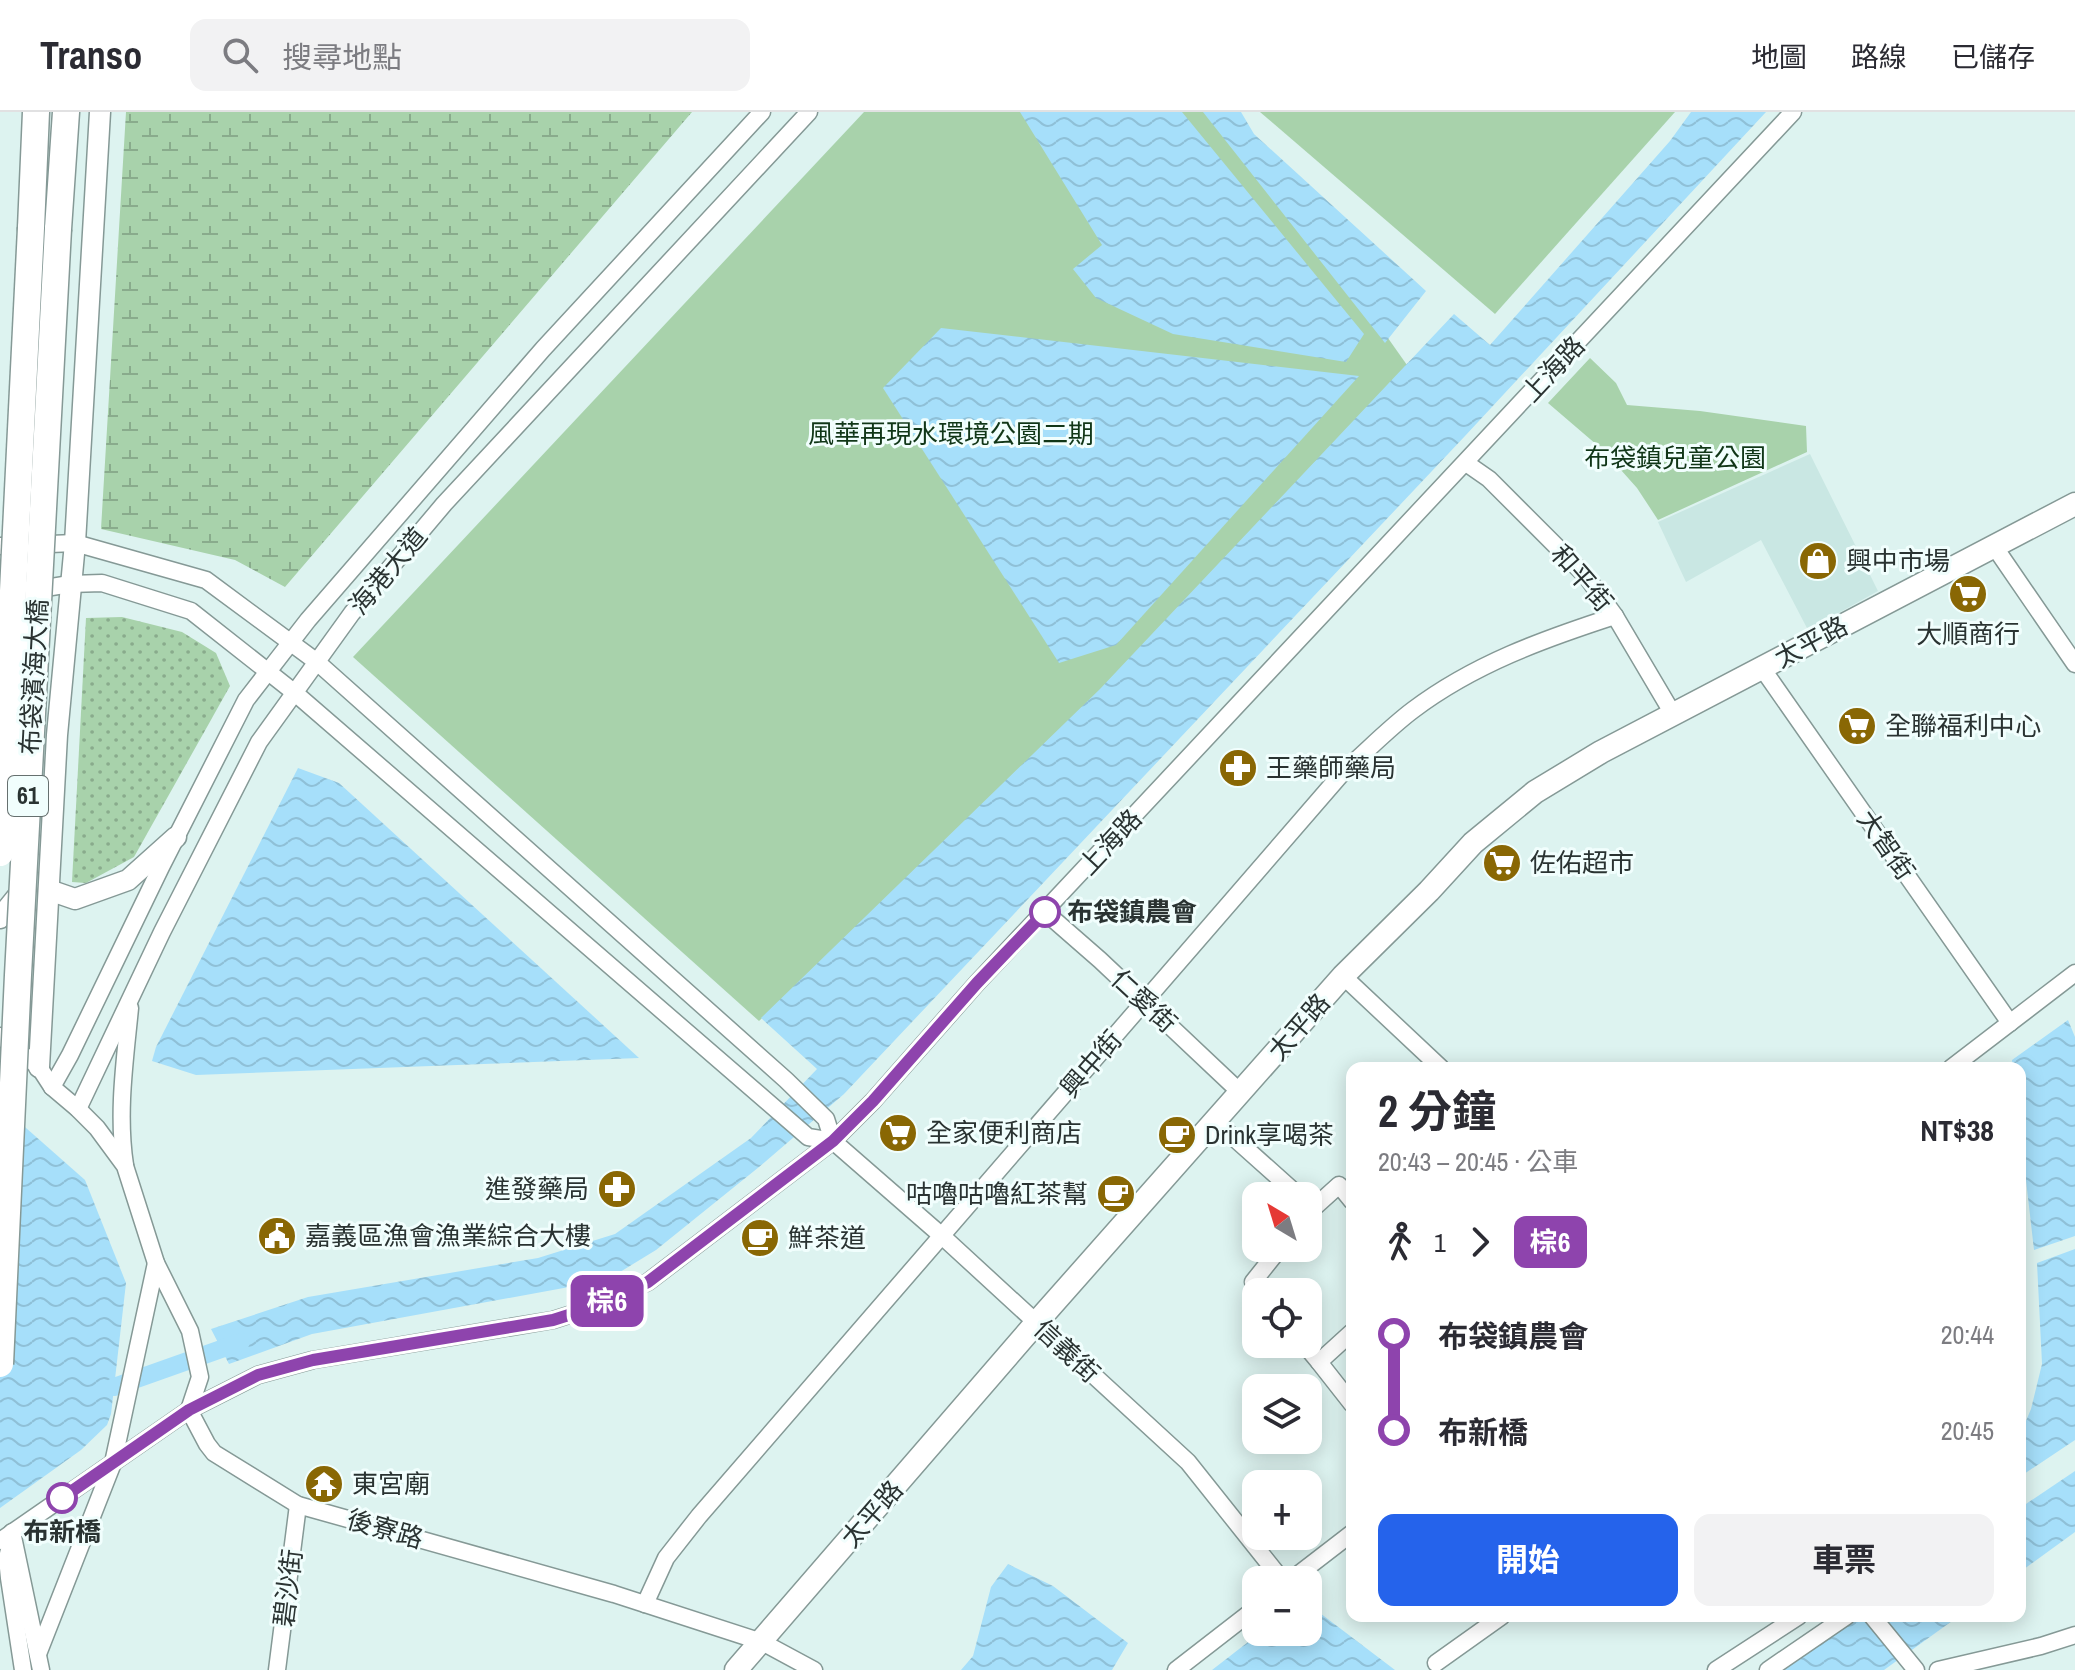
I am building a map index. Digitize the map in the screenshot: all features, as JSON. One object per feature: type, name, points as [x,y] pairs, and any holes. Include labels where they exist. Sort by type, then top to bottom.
[{"type":"highway","name":"布袋濱海大橋","points":[[0,853],[36,112]]},
{"type":"highway","name":"布袋濱海大橋","points":[[0,1364],[66,112]]},
{"type":"main road","name":"太平路","points":[[736,1670],[1214,1120],[1343,976],[1473,843],[1535,792],[1601,752],[2075,504]]},
{"type":"street","points":[[39,1067],[57,735],[75,543],[100,112]]},
{"type":"street","name":"海港大道","points":[[52,1087],[246,700],[290,643],[543,349],[762,112]]},
{"type":"street","name":"海港大道","points":[[78,1109],[176,904],[259,742],[352,613],[444,504],[809,112]]},
{"type":"street","name":"上海路","points":[[6,1537],[189,1410],[258,1375],[313,1360],[553,1320],[597,1306],[648,1282],[833,1141],[873,1101],[977,983],[1793,112]]},
{"type":"street","name":"和平街","points":[[1466,463],[1489,479],[1586,576],[1615,616],[1673,714]]},
{"type":"street","points":[[0,546],[75,543],[206,580],[317,662],[795,1088],[826,1119],[833,1141],[808,1137],[295,693],[191,611],[102,583],[70,584],[0,596]]},
{"type":"street","points":[[1994,546],[2075,664]]},
{"type":"street","name":"興中街","points":[[645,1604],[666,1558],[680,1540],[1344,771],[1413,710],[1472,672],[1520,649],[1615,616]]},
{"type":"street","name":"大智街","points":[[1762,668],[2010,1023]]},
{"type":"street","points":[[49,890],[75,899],[128,880],[176,837]]},
{"type":"street","points":[[0,918],[36,873],[51,839]]},
{"type":"street","name":"仁愛街","points":[[1045,912],[1145,1001],[1241,1093]]},
{"type":"street","points":[[1959,1062],[2075,973]]},
{"type":"street","points":[[1343,976],[1435,1062]]},
{"type":"street","points":[[131,998],[123,1080],[122,1143],[125,1166],[156,1263],[190,1331],[200,1377],[189,1410]]},
{"type":"street","points":[[0,1036],[39,1067],[52,1087],[97,1128],[125,1166]]},
{"type":"street","points":[[1214,1120],[1283,1182]]},
{"type":"street","name":"信義街","points":[[833,1141],[942,1236],[1188,1462],[1271,1566]]},
{"type":"street","points":[[1322,1198],[1339,1185],[1346,1194]]},
{"type":"street","points":[[1256,1278],[1269,1262]]},
{"type":"street","points":[[40,1662],[113,1463],[156,1263]]},
{"type":"street","points":[[1319,1362],[1346,1337]]},
{"type":"street","points":[[1316,1358],[1346,1396]]},
{"type":"street","name":"後寮路","points":[[189,1410],[214,1453],[298,1505],[614,1594],[762,1642],[814,1670]]},
{"type":"street","name":"碧沙街","points":[[277,1670],[298,1505]]},
{"type":"street","points":[[6,1537],[40,1662]]},
{"type":"street","points":[[6,1537],[23,1670]]},
{"type":"street","points":[[1309,1566],[1346,1538]]},
{"type":"street","points":[[1176,1670],[1242,1619]]},
{"type":"street","points":[[1436,1663],[1494,1622]]},
{"type":"street","points":[[1716,1670],[1790,1622]]},
{"type":"street","points":[[1768,1670],[1838,1622]]},
{"type":"street","points":[[1877,1622],[1916,1670]]},
{"type":"street","points":[[1938,1670],[2075,1635]]},
{"type":"shaded area","name":"興中市場","points":[[1810,454],[1878,591],[1808,630],[1761,540],[1686,582],[1658,522]]},
{"type":"green space","points":[[126,112],[692,112],[285,587],[235,560],[101,529]]},
{"type":"green space","name":"風華再現水環境公園二期","points":[[864,112],[1228,112],[1407,365],[1100,690],[759,1021],[353,657]]},
{"type":"green space","points":[[1260,112],[1675,112],[1495,314]]},
{"type":"green space","name":"布袋鎮兒童公園","points":[[1590,358],[1616,383],[1627,405],[1700,411],[1806,426],[1807,452],[1658,520],[1637,488],[1604,451],[1548,403]]},
{"type":"green space","points":[[122,617],[182,632],[216,653],[230,686],[134,857],[86,883],[72,882],[86,618]]},
{"type":"water","points":[[1020,112],[1182,112],[1364,334],[1346,362],[1173,334],[1096,298],[1073,269],[1102,245]]},
{"type":"water","points":[[1203,112],[1241,112],[1254,134],[1426,291],[1385,343]]},
{"type":"water","points":[[1691,112],[1766,112],[844,1094],[759,1167],[656,1250],[620,1272],[580,1285],[312,1334],[229,1364],[211,1329],[308,1297],[538,1258],[615,1234],[751,1138],[817,1069],[761,1018],[1100,689],[1454,314],[1490,345],[1670,141]]},
{"type":"water","points":[[941,328],[1359,376],[1116,645],[1059,663],[883,388]]},
{"type":"water","points":[[298,768],[339,783],[639,1058],[196,1075],[152,1061],[156,1047]]},
{"type":"water","points":[[2068,1020],[2075,1037],[2075,1236],[2034,1250],[2026,1180],[2026,1062],[2012,1060]]},
{"type":"water","points":[[0,1105],[85,1180],[126,1283],[111,1414],[107,1425],[81,1450],[0,1508]]},
{"type":"water","points":[[2075,1249],[2075,1440],[2026,1473],[2026,1421],[2042,1364],[2037,1263]]},
{"type":"water","points":[[2075,1471],[2075,1532],[2026,1568],[2026,1504]]},
{"type":"water","points":[[1008,1564],[1053,1586],[1128,1643],[1112,1670],[961,1670],[973,1656],[991,1587]]},
{"type":"water","points":[[1322,1615],[1395,1670],[1212,1670],[1243,1646],[1322,1646]]},
{"type":"water","points":[[1851,1622],[1951,1622],[1884,1670],[1781,1670]]},
{"type":"waterway","points":[[114,1387],[241,1342]]},
{"type":"bus line","name":"棕6","points":[[62,1498],[189,1410],[258,1375],[313,1360],[553,1320],[597,1306],[648,1282],[833,1141],[1045,912]]},
{"type":"place","name":"興中市場","points":[[1818,561]]},
{"type":"place","name":"大順商行","points":[[1968,594]]},
{"type":"place","name":"全聯福利中心","points":[[1857,726]]},
{"type":"place","name":"王藥師藥局","points":[[1238,768]]},
{"type":"place","name":"佐佑超市","points":[[1502,863]]},
{"type":"place","name":"布袋鎮農會","points":[[1045,912]]},
{"type":"place","name":"全家便利商店","points":[[898,1133]]},
{"type":"place","name":"Drink享喝茶","points":[[1177,1135]]},
{"type":"place","name":"進發藥局","points":[[617,1189]]},
{"type":"place","name":"咕嚕咕嚕紅茶幫","points":[[1116,1194]]},
{"type":"place","name":"嘉義區漁會漁業綜合大樓","points":[[277,1236]]},
{"type":"place","name":"鮮茶道","points":[[760,1238]]},
{"type":"place","name":"東宮廟","points":[[324,1484]]},
{"type":"place","name":"布新橋","points":[[62,1498]]}]
